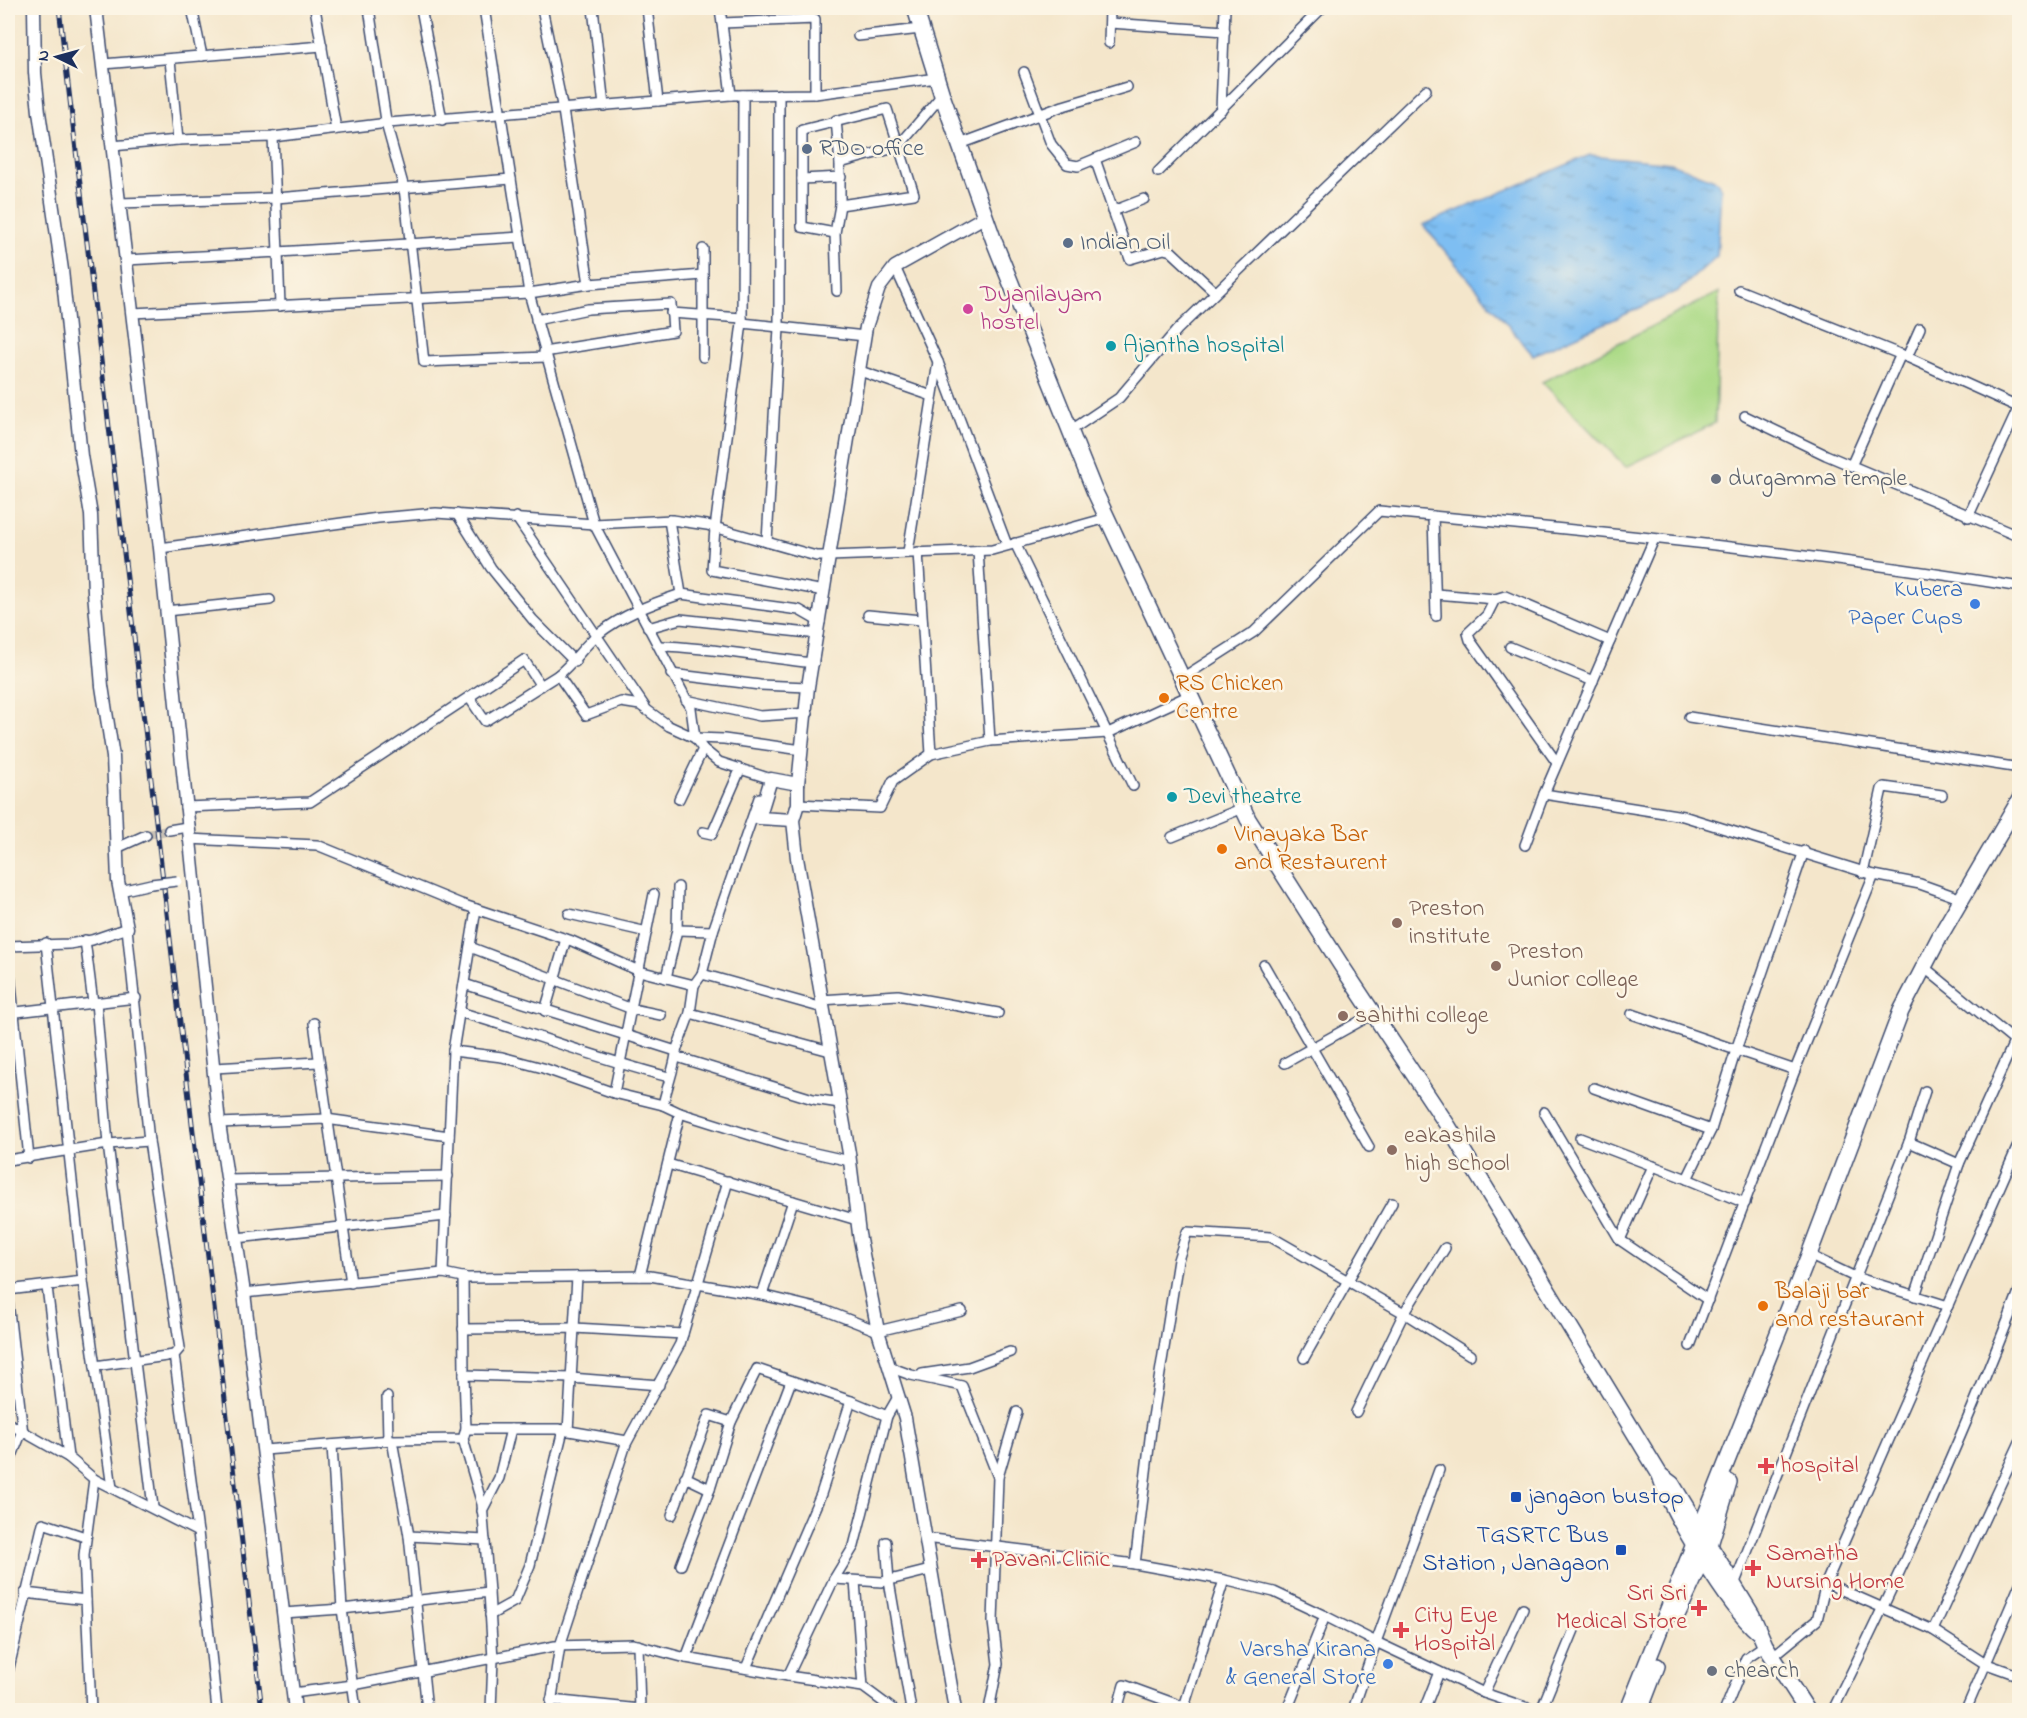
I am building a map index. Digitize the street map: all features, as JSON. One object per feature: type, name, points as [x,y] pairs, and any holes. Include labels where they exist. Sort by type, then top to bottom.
[{"type":"main road","points":[[915,8],[942,95],[986,216],[1070,431],[1107,518],[1243,808],[1502,1213],[1660,1475],[1665,1495],[1734,1585],[1752,1615],[1765,1644],[1807,1710]]},
{"type":"main road","points":[[1640,1710],[1685,1595],[1901,1011],[2019,799]]},
{"type":"main road","points":[[1628,1710],[1727,1485],[1905,1027],[1930,972],[2019,819]]},
{"type":"main road","points":[[1702,1544],[1745,1621],[1765,1644]]},
{"type":"street","points":[[34,8],[35,73],[39,112],[62,270],[81,456],[91,515],[94,592],[102,686],[113,757],[120,891],[136,998],[149,1141],[180,1348],[174,1355],[95,1366]]},
{"type":"street","points":[[96,8],[160,548],[219,1123],[244,1293],[295,1710]]},
{"type":"street","points":[[192,8],[202,56]]},
{"type":"street","points":[[316,8],[336,129]]},
{"type":"street","points":[[369,8],[387,127],[404,188],[419,299],[424,362],[545,354],[673,331],[670,304],[588,309],[536,320]]},
{"type":"street","points":[[421,8],[442,120]]},
{"type":"street","points":[[484,8],[529,293],[594,524],[648,628],[660,646],[671,674],[690,708],[695,738],[703,749],[719,762],[740,770],[798,784]]},
{"type":"street","points":[[542,8],[563,110],[589,284]]},
{"type":"street","points":[[593,8],[604,106]]},
{"type":"street","points":[[646,8],[658,101]]},
{"type":"street","points":[[720,8],[731,95]]},
{"type":"street","points":[[1109,43],[1110,8]]},
{"type":"street","points":[[1221,110],[1226,8]]},
{"type":"street","points":[[1158,172],[1322,8]]},
{"type":"street","points":[[722,23],[815,19],[815,94]]},
{"type":"street","points":[[1110,23],[1224,31]]},
{"type":"street","points":[[858,36],[921,29]]},
{"type":"street","points":[[103,64],[322,46]]},
{"type":"street","points":[[170,60],[178,140]]},
{"type":"street","points":[[1024,72],[1051,144],[1067,164],[1078,166],[1136,142]]},
{"type":"street","points":[[112,146],[178,140],[273,138],[388,123],[731,95],[815,94],[937,78]]},
{"type":"street","points":[[960,144],[1127,87]]},
{"type":"street","points":[[1070,431],[1119,398],[1177,330],[1426,90]]},
{"type":"street","points":[[767,542],[779,328],[779,94]]},
{"type":"street","points":[[743,95],[742,321],[715,528],[712,570],[824,591]]},
{"type":"street","points":[[840,163],[898,147],[942,95]]},
{"type":"street","points":[[835,233],[802,227],[802,129],[887,109],[914,194],[840,205]]},
{"type":"street","points":[[836,120],[841,177],[840,205],[835,233],[837,291]]},
{"type":"street","points":[[273,138],[280,306]]},
{"type":"street","points":[[1095,159],[1130,260],[1164,249],[1171,251],[1215,292]]},
{"type":"street","points":[[802,179],[841,177]]},
{"type":"street","points":[[119,203],[276,198],[511,179]]},
{"type":"street","points":[[1113,210],[1144,199]]},
{"type":"street","points":[[955,1710],[904,1418],[878,1331],[857,1220],[850,1161],[793,820],[798,804],[808,687],[814,663],[865,336],[879,288],[895,267],[986,216]]},
{"type":"street","points":[[126,260],[520,237]]},
{"type":"street","points":[[703,249],[703,357]]},
{"type":"street","points":[[895,267],[938,362],[1011,544],[1133,786]]},
{"type":"street","points":[[132,313],[529,293],[589,284],[703,274]]},
{"type":"street","points":[[1739,290],[1904,356],[2019,407],[1968,516]]},
{"type":"street","points":[[671,313],[742,321],[779,328],[865,336]]},
{"type":"street","points":[[1851,466],[1920,328]]},
{"type":"street","points":[[931,754],[921,620],[913,552],[938,362]]},
{"type":"street","points":[[860,371],[932,396]]},
{"type":"street","points":[[1745,416],[1851,466],[2019,537]]},
{"type":"street","points":[[1182,678],[1254,632],[1379,511],[1654,538],[1930,572],[2019,587]]},
{"type":"street","points":[[160,548],[378,518],[458,514],[594,524],[669,520],[715,528],[816,556],[830,556],[992,550],[1107,518]]},
{"type":"street","points":[[458,514],[491,568],[533,620],[575,662]]},
{"type":"street","points":[[1433,516],[1436,616]]},
{"type":"street","points":[[516,517],[648,711]]},
{"type":"street","points":[[669,520],[681,594]]},
{"type":"street","points":[[1525,845],[1557,763],[1654,538]]},
{"type":"street","points":[[978,550],[990,741]]},
{"type":"street","points":[[469,697],[485,721],[558,675],[575,662],[596,636],[639,608],[681,594],[799,610],[819,628]]},
{"type":"street","points":[[1436,594],[1495,599],[1505,596],[1610,640]]},
{"type":"street","points":[[1495,599],[1487,615],[1468,633],[1470,640],[1557,763]]},
{"type":"street","points":[[166,611],[270,600]]},
{"type":"street","points":[[868,615],[921,620]]},
{"type":"street","points":[[648,628],[680,619],[819,628]]},
{"type":"street","points":[[660,646],[705,647],[751,657],[814,663]]},
{"type":"street","points":[[1510,647],[1593,681]]},
{"type":"street","points":[[185,807],[310,802],[524,660],[541,686]]},
{"type":"street","points":[[671,674],[760,685],[808,687]]},
{"type":"street","points":[[558,675],[586,715],[621,702],[640,705],[669,726],[695,738],[724,739],[802,750]]},
{"type":"street","points":[[798,804],[880,808],[893,781],[931,754],[990,741],[1108,733],[1190,695]]},
{"type":"street","points":[[686,700],[760,716],[807,713]]},
{"type":"street","points":[[1689,717],[2019,768]]},
{"type":"street","points":[[679,799],[703,749]]},
{"type":"street","points":[[703,832],[712,834],[740,770]]},
{"type":"street","points":[[769,778],[759,818],[793,820]]},
{"type":"street","points":[[663,1105],[669,1077],[690,1013],[694,985],[702,974],[713,932],[769,778]]},
{"type":"street","points":[[1863,873],[1884,787],[1942,795]]},
{"type":"street","points":[[1544,794],[1683,816],[1804,852],[1863,873],[1920,885],[1962,899]]},
{"type":"street","points":[[1172,837],[1243,808]]},
{"type":"street","points":[[169,830],[317,845],[476,909],[566,939],[639,971],[694,985]]},
{"type":"street","points":[[117,848],[146,835]]},
{"type":"street","points":[[1687,1179],[1711,1130],[1804,852]]},
{"type":"street","points":[[1690,1346],[1874,875]]},
{"type":"street","points":[[120,891],[151,884],[193,879]]},
{"type":"street","points":[[666,978],[677,930],[678,887]]},
{"type":"street","points":[[614,1093],[654,894]]},
{"type":"street","points":[[443,1273],[453,1051],[476,909]]},
{"type":"street","points":[[569,914],[647,932]]},
{"type":"street","points":[[8,946],[69,944],[127,928]]},
{"type":"street","points":[[677,930],[713,932]]},
{"type":"street","points":[[545,1011],[566,939]]},
{"type":"street","points":[[86,940],[93,1003],[96,1002]]},
{"type":"street","points":[[46,943],[83,1281],[112,1488]]},
{"type":"street","points":[[470,947],[632,1009],[661,1016]]},
{"type":"street","points":[[8,956],[11,1013],[29,1158]]},
{"type":"street","points":[[1264,965],[1369,1148]]},
{"type":"street","points":[[1916,1296],[1959,1164],[2017,1044],[1930,972]]},
{"type":"street","points":[[702,974],[822,1004],[898,995],[998,1013]]},
{"type":"street","points":[[464,984],[813,1099],[840,1103]]},
{"type":"street","points":[[11,1013],[136,998]]},
{"type":"street","points":[[96,1002],[108,1144],[153,1507]]},
{"type":"street","points":[[459,1012],[536,1034],[621,1065],[669,1077]]},
{"type":"street","points":[[690,1013],[830,1051]]},
{"type":"street","points":[[1285,1063],[1373,1014]]},
{"type":"street","points":[[1632,1014],[1796,1070]]},
{"type":"street","points":[[314,1023],[334,1178],[351,1283]]},
{"type":"street","points":[[453,1051],[502,1057],[543,1068],[614,1093],[663,1105],[680,1113],[792,1148],[850,1161]]},
{"type":"street","points":[[214,1068],[318,1062]]},
{"type":"street","points":[[1594,1088],[1711,1130]]},
{"type":"street","points":[[1734,1585],[1909,1142],[1925,1091]]},
{"type":"street","points":[[1544,1112],[1620,1240],[1708,1300]]},
{"type":"street","points":[[640,1276],[680,1113]]},
{"type":"street","points":[[219,1123],[326,1119],[449,1136]]},
{"type":"street","points":[[1580,1138],[1745,1203]]},
{"type":"street","points":[[8,1160],[108,1144],[149,1141]]},
{"type":"street","points":[[1725,1710],[1746,1658],[1765,1644],[1817,1620],[1826,1583],[2019,1141]]},
{"type":"street","points":[[1909,1142],[1959,1164]]},
{"type":"street","points":[[668,1164],[857,1220]]},
{"type":"street","points":[[1620,1240],[1653,1166]]},
{"type":"street","points":[[227,1180],[448,1176]]},
{"type":"street","points":[[550,1710],[560,1646],[627,1441],[659,1385],[683,1334],[728,1181]]},
{"type":"street","points":[[762,1295],[793,1201]]},
{"type":"street","points":[[1304,1358],[1392,1203]]},
{"type":"street","points":[[236,1238],[342,1229],[446,1216]]},
{"type":"street","points":[[1135,1564],[1178,1260],[1187,1232],[1271,1237],[1347,1282],[1404,1312],[1470,1355]]},
{"type":"street","points":[[1356,1412],[1404,1312],[1445,1248]]},
{"type":"street","points":[[1815,1258],[1855,1277],[1948,1306]]},
{"type":"street","points":[[244,1293],[443,1273],[463,1277],[640,1276],[762,1295],[824,1310],[878,1331],[962,1311]]},
{"type":"street","points":[[463,1277],[466,1429],[464,1439],[482,1511],[485,1540],[493,1659],[491,1710]]},
{"type":"street","points":[[490,1615],[515,1601],[530,1564],[565,1430],[571,1378],[577,1277]]},
{"type":"street","points":[[8,1290],[83,1281]]},
{"type":"street","points":[[47,1287],[68,1457]]},
{"type":"street","points":[[1833,1710],[1883,1609],[2015,1316],[2019,1289]]},
{"type":"street","points":[[8,1302],[22,1432],[8,1466]]},
{"type":"street","points":[[463,1329],[574,1328],[683,1334]]},
{"type":"street","points":[[911,1375],[969,1367],[1010,1352]]},
{"type":"street","points":[[174,1355],[198,1532],[217,1710]]},
{"type":"street","points":[[889,1367],[911,1375],[962,1386],[998,1477]]},
{"type":"street","points":[[681,1565],[710,1489],[731,1422],[757,1369],[851,1401],[887,1416]]},
{"type":"street","points":[[464,1375],[571,1378],[659,1385]]},
{"type":"street","points":[[686,1658],[790,1381]]},
{"type":"street","points":[[387,1397],[390,1440],[409,1536],[421,1672],[427,1710]]},
{"type":"street","points":[[788,1676],[834,1580],[854,1546],[887,1416],[898,1397]]},
{"type":"street","points":[[746,1668],[821,1494],[851,1401]]},
{"type":"street","points":[[989,1710],[998,1664],[993,1622],[998,1477],[1017,1412]]},
{"type":"street","points":[[672,1515],[709,1415],[731,1422]]},
{"type":"street","points":[[8,1424],[68,1457],[94,1479],[153,1507],[198,1532]]},
{"type":"street","points":[[466,1429],[565,1430],[627,1441]]},
{"type":"street","points":[[482,1511],[499,1478],[511,1429]]},
{"type":"street","points":[[264,1450],[390,1440],[464,1439]]},
{"type":"street","points":[[1933,1630],[2019,1442]]},
{"type":"street","points":[[332,1445],[342,1609],[356,1710]]},
{"type":"street","points":[[1353,1710],[1439,1470]]},
{"type":"street","points":[[685,1478],[710,1489]]},
{"type":"street","points":[[91,1710],[85,1537],[94,1479]]},
{"type":"street","points":[[8,1672],[43,1523],[85,1537]]},
{"type":"street","points":[[409,1536],[485,1540]]},
{"type":"street","points":[[925,1538],[1135,1564],[1224,1580],[1274,1592],[1484,1693],[1528,1710]]},
{"type":"street","points":[[886,1542],[889,1581],[911,1710]]},
{"type":"street","points":[[834,1580],[889,1581],[930,1570]]},
{"type":"street","points":[[1117,1710],[1124,1685],[1187,1709],[1224,1580]]},
{"type":"street","points":[[855,1581],[863,1687]]},
{"type":"street","points":[[1826,1583],[1933,1630],[1984,1663],[2019,1676]]},
{"type":"street","points":[[1966,1710],[2019,1584]]},
{"type":"street","points":[[283,1613],[342,1609],[489,1592]]},
{"type":"street","points":[[25,1593],[86,1600]]},
{"type":"street","points":[[1484,1693],[1523,1609]]},
{"type":"street","points":[[1287,1710],[1325,1616]]},
{"type":"street","points":[[1541,1710],[1574,1630]]},
{"type":"street","points":[[551,1700],[640,1710],[638,1645]]},
{"type":"street","points":[[293,1693],[353,1685],[560,1646],[638,1645],[686,1658],[863,1687],[894,1710]]},
{"type":"street","points":[[1424,1710],[1439,1672]]},
{"type":"green space","points":[[1719,292],[1715,423],[1626,467],[1542,382]]},
{"type":"water","points":[[1590,155],[1671,163],[1717,181],[1721,189],[1717,256],[1678,291],[1533,355],[1423,225]]},
{"type":"tunnel","points":[[146,835],[169,830]]},
{"type":"railway","points":[[59,8],[262,1710]]},
{"type":"place","name":"RDO office","points":[[807,149]]},
{"type":"place","name":"Indian Oil","points":[[1068,243]]},
{"type":"place","name":"Dyanilayam hostel","points":[[968,309]]},
{"type":"place","name":"Ajantha hospital","points":[[1111,346]]},
{"type":"place","name":"durgamma temple","points":[[1716,479]]},
{"type":"place","name":"Kubera Paper Cups","points":[[1975,604]]},
{"type":"place","name":"RS Chicken Centre","points":[[1164,698]]},
{"type":"place","name":"Devi theatre","points":[[1172,797]]},
{"type":"place","name":"Vinayaka Bar and Restaurent","points":[[1222,849]]},
{"type":"place","name":"Preston institute","points":[[1397,923]]},
{"type":"place","name":"Preston Junior college","points":[[1496,966]]},
{"type":"place","name":"sahithi college","points":[[1343,1016]]},
{"type":"place","name":"eakashila high school","points":[[1392,1150]]},
{"type":"place","name":"Balaji bar and restaurant","points":[[1763,1306]]},
{"type":"place","name":"hospital","points":[[1766,1466]]},
{"type":"place","name":"jangaon bustop","points":[[1516,1497]]},
{"type":"place","name":"TGSRTC Bus Station , Janagaon","points":[[1621,1550]]},
{"type":"place","name":"Pavani Clinic","points":[[979,1560]]},
{"type":"place","name":"Samatha Nursing Home","points":[[1753,1568]]},
{"type":"place","name":"Sri Sri Medical Store","points":[[1699,1608]]},
{"type":"place","name":"City Eye Hospital","points":[[1401,1630]]},
{"type":"place","name":"Varsha Kirana & General Store","points":[[1388,1664]]},
{"type":"place","name":"chearch","points":[[1712,1671]]}]
